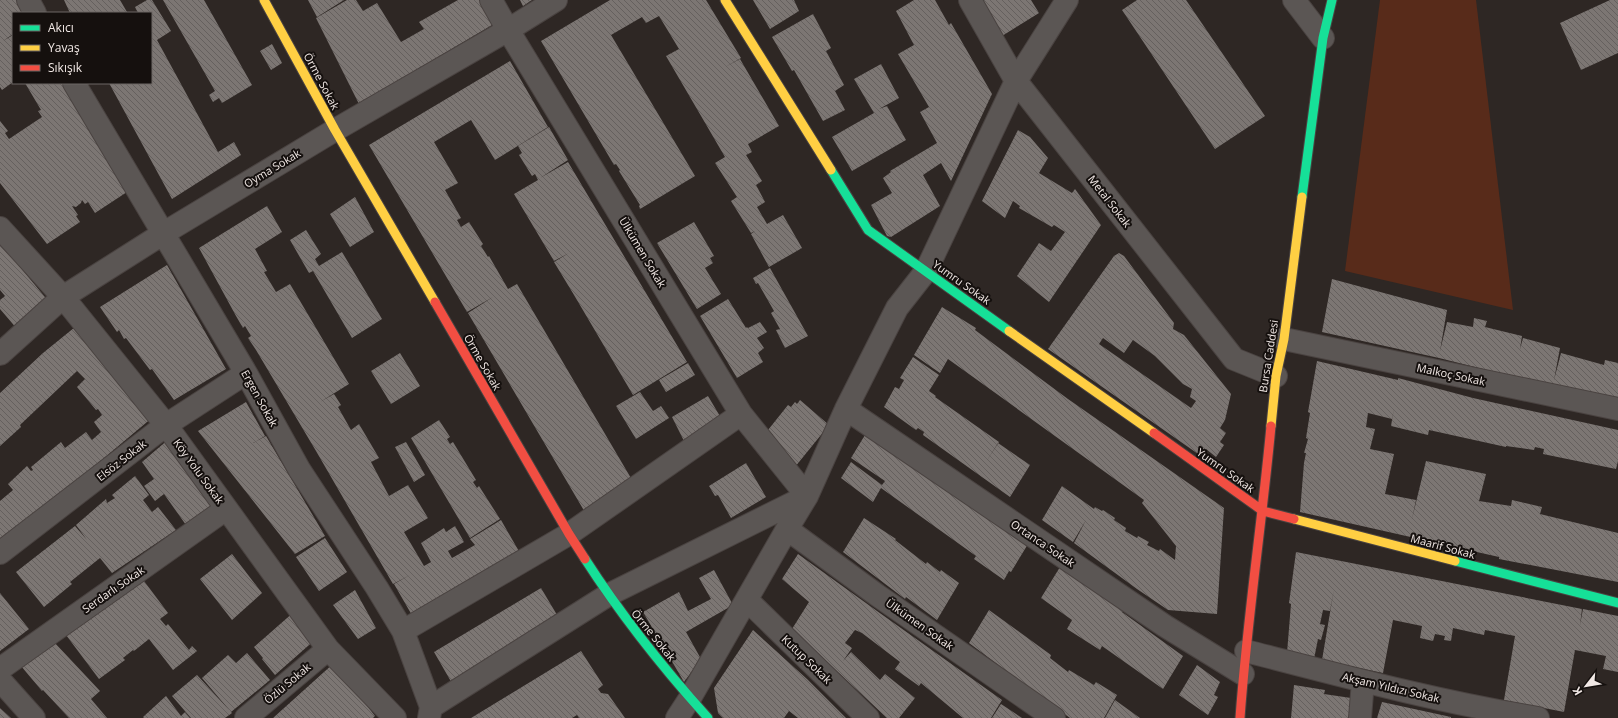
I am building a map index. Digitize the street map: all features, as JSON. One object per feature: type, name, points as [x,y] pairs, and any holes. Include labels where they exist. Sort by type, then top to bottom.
[{"type":"main road","name":"Örme Sokak","points":[[264,0],[335,130],[569,534],[608,595],[690,698],[708,718]]},
{"type":"main road","name":"Yumru Sokak","points":[[725,0],[868,230],[1263,511]]},
{"type":"main road","name":"Bursa Caddesi","points":[[1240,718],[1243,674],[1263,511],[1276,376],[1284,339],[1323,38],[1332,0]]},
{"type":"main road","name":"Maarif Sokak","points":[[1263,511],[1618,603]]},
{"type":"street","points":[[28,0],[34,12]]},
{"type":"street","name":"Ülkümen Sokak","points":[[491,0],[741,414],[807,496]]},
{"type":"street","name":"Oyma Sokak","points":[[0,354],[63,297],[164,233],[335,130],[508,30],[556,0]]},
{"type":"street","name":"Metal Sokak","points":[[970,0],[1016,81],[1234,359],[1276,376]]},
{"type":"street","points":[[677,718],[807,496],[846,409],[897,308],[926,271],[1016,81],[1067,0]]},
{"type":"street","points":[[1294,0],[1323,38]]},
{"type":"street","name":"Ergen Sokak","points":[[75,84],[246,373],[299,469],[377,588],[403,631],[430,712]]},
{"type":"street","name":"Köy Yolu Sokak","points":[[0,228],[63,297],[166,425],[328,649],[387,715]]},
{"type":"street","name":"Malkoç Sokak","points":[[1284,339],[1618,409]]},
{"type":"street","name":"Elsöz Sokak","points":[[0,553],[166,425],[246,373]]},
{"type":"street","name":"Ortanca Sokak","points":[[846,409],[1165,626],[1243,674]]},
{"type":"street","points":[[403,631],[569,534],[741,414]]},
{"type":"street","points":[[430,712],[608,595],[807,496]]},
{"type":"street","name":"Serdarlı Sokak","points":[[0,669],[226,509]]},
{"type":"street","name":"Ülkümen Sokak","points":[[787,529],[878,595],[1054,718]]},
{"type":"street","name":"Kutup Sokak","points":[[747,600],[868,718]]},
{"type":"street","name":"Özlü Sokak","points":[[246,718],[328,649]]},
{"type":"street","name":"Akşam Yıldızı Sokak","points":[[1246,651],[1486,714],[1538,718]]},
{"type":"street","points":[[0,680],[34,718]]},
{"type":"street","points":[[1360,718],[1363,681]]},
{"type":"shaded area","points":[[1380,0],[1476,0],[1513,310],[1345,271]]},
{"type":"building","points":[[0,0],[19,0],[25,12],[12,12],[12,35],[3,41],[12,36],[12,83],[2,90],[0,87]]},
{"type":"building","points":[[64,0],[120,0],[127,12],[70,12]]},
{"type":"building","points":[[147,0],[152,0],[171,31],[157,40],[218,152],[234,142],[241,155],[172,199],[110,84],[152,84],[152,12],[138,12],[135,7]]},
{"type":"building","points":[[163,0],[204,0],[252,85],[222,103],[219,98],[213,102],[209,95],[215,91]]},
{"type":"building","points":[[308,0],[344,0],[317,17]]},
{"type":"building","points":[[347,0],[356,0],[363,11],[377,3],[401,42],[424,29],[419,22],[458,0],[480,0],[492,25],[359,104],[316,18]]},
{"type":"building","points":[[520,0],[532,0],[523,6]]},
{"type":"building","points":[[610,0],[706,0],[741,58],[725,67],[740,59],[779,126],[748,144],[752,152],[746,155],[762,181],[756,185],[765,202],[757,207],[767,224],[783,215],[802,248],[769,267],[751,234],[755,231],[751,233],[731,201],[737,197],[715,163],[725,157],[666,56],[679,49],[659,16],[646,23],[642,17],[611,35],[695,176],[640,209],[640,205],[619,171],[620,170],[616,164],[614,165],[541,41]]},
{"type":"building","points":[[753,0],[794,0],[799,11],[770,29]]},
{"type":"building","points":[[914,0],[935,0],[949,25],[951,23],[992,94],[951,181],[941,163],[923,175],[940,206],[891,237],[887,236],[871,205],[892,193],[883,178],[891,172],[890,171],[937,143],[920,112],[929,107],[898,54],[914,45],[896,11]]},
{"type":"building","points":[[979,0],[1031,0],[1039,13],[1002,36]]},
{"type":"building","points":[[1137,0],[1186,0],[1265,116],[1215,149],[1122,10]]},
{"type":"building","points":[[1610,0],[1618,0],[1618,53],[1581,70],[1560,23]]},
{"type":"building","points":[[813,14],[831,48],[826,51],[844,85],[835,91],[845,110],[823,121],[794,70],[792,71],[772,37]]},
{"type":"building","points":[[272,44],[282,63],[271,70],[260,51]]},
{"type":"building","points":[[510,61],[548,127],[495,160],[471,120],[434,142],[458,183],[445,190],[461,218],[457,220],[461,227],[469,222],[483,244],[481,246],[488,257],[489,256],[508,289],[517,284],[635,485],[586,514],[468,313],[493,297],[467,312],[369,145]]},
{"type":"building","points":[[881,64],[899,98],[879,109],[887,106],[906,140],[852,171],[832,137],[874,113],[854,79]]},
{"type":"building","points":[[26,84],[68,84],[127,192],[95,213],[88,202],[85,204],[82,200],[76,207],[72,206],[78,215],[76,216],[80,222],[47,244],[0,183],[0,121],[8,131],[5,133],[9,139],[42,117],[38,111],[41,110]]},
{"type":"building","points":[[549,127],[568,160],[540,178],[568,162],[687,362],[633,395],[554,262],[569,253],[554,261],[514,194],[538,180],[535,174],[532,176],[519,155],[522,153],[518,146]]},
{"type":"building","points":[[1018,130],[1030,137],[1048,158],[1039,173],[1072,193],[1075,189],[1101,225],[1049,302],[1017,276],[1039,243],[1051,251],[1065,232],[1054,225],[1052,227],[1019,208],[1020,206],[1013,201],[1005,218],[982,201]]},
{"type":"building","points":[[355,197],[374,232],[350,247],[330,214]]},
{"type":"building","points":[[267,206],[282,232],[255,249],[267,271],[264,272],[276,292],[290,284],[349,384],[320,402],[334,394],[341,405],[338,407],[351,430],[359,424],[379,458],[371,462],[389,496],[408,485],[428,518],[404,532],[424,566],[431,562],[421,543],[444,528],[446,532],[455,526],[464,542],[448,551],[452,558],[475,545],[470,539],[501,520],[520,553],[413,617],[394,584],[410,575],[393,584],[316,451],[248,338],[251,336],[245,326],[243,328],[199,248]]},
{"type":"building","points":[[694,222],[714,256],[710,258],[713,263],[705,268],[721,294],[697,309],[657,243]]},
{"type":"building","points":[[306,230],[321,254],[315,259],[319,266],[342,252],[382,319],[352,338],[313,271],[309,273],[290,240]]},
{"type":"building","points":[[0,243],[50,303],[18,330],[0,309],[0,300],[5,296],[0,290]]},
{"type":"building","points":[[1119,253],[1124,256],[1174,323],[1173,329],[1184,335],[1231,394],[1225,420],[1220,428],[1226,433],[1220,442],[1224,445],[1216,457],[1206,449],[1201,456],[1048,349],[1114,256]],"holes":[[[1103,338],[1124,353],[1133,340],[1155,356],[1183,384],[1192,389],[1190,397],[1196,401],[1191,408],[1099,344]]]},
{"type":"building","points":[[167,265],[226,369],[174,400],[152,369],[150,370],[126,338],[124,339],[119,330],[117,332],[100,307]]},
{"type":"building","points":[[770,268],[808,336],[785,348],[776,330],[780,329],[771,313],[774,311],[758,283],[756,284],[753,278]]},
{"type":"building","points":[[1332,279],[1447,310],[1440,351],[1447,322],[1473,327],[1474,318],[1487,321],[1485,327],[1522,336],[1520,349],[1523,338],[1560,348],[1554,380],[1561,353],[1604,365],[1605,360],[1618,363],[1618,400],[1322,332]]},
{"type":"building","points":[[728,299],[746,328],[760,322],[767,332],[757,338],[764,348],[758,353],[763,362],[737,378],[700,316]]},
{"type":"building","points":[[942,307],[976,328],[975,330],[1068,399],[1224,508],[1217,614],[1168,610],[1137,589],[1074,543],[1086,520],[1073,542],[1042,520],[1062,486],[1094,509],[1095,507],[1102,511],[1103,510],[1115,518],[1114,520],[1126,528],[1125,531],[1137,538],[1138,536],[1149,542],[1147,545],[1159,551],[1160,549],[1175,560],[1176,546],[1142,503],[1144,500],[948,359],[940,373],[914,355]]},
{"type":"building","points":[[80,323],[153,417],[0,545],[0,501],[13,490],[8,484],[27,466],[31,471],[33,470],[31,467],[61,442],[65,448],[86,432],[92,440],[101,432],[94,422],[102,415],[77,387],[85,379],[77,371],[0,446],[0,393],[43,353]]},
{"type":"building","points":[[400,353],[420,386],[391,404],[371,371]]},
{"type":"building","points":[[913,357],[939,375],[929,391],[936,396],[935,397],[1030,465],[1010,497],[923,435],[924,432],[918,428],[916,430],[884,407],[895,387],[899,389],[904,380],[900,378]]},
{"type":"building","points":[[1317,361],[1398,380],[1398,378],[1473,398],[1618,430],[1618,461],[1616,469],[1543,454],[1544,449],[1535,447],[1534,450],[1506,447],[1429,430],[1428,435],[1391,426],[1394,408],[1392,419],[1368,413],[1366,427],[1375,429],[1370,449],[1394,454],[1385,494],[1416,500],[1412,519],[1426,461],[1486,474],[1479,501],[1511,506],[1512,500],[1542,507],[1540,514],[1618,533],[1618,582],[1499,559],[1499,557],[1300,512],[1306,453],[1304,453],[1308,439],[1306,438],[1310,413],[1308,412]]},
{"type":"building","points":[[688,363],[695,375],[666,392],[659,380]]},
{"type":"building","points":[[640,392],[653,411],[661,406],[669,418],[636,439],[616,406]]},
{"type":"building","points":[[708,396],[724,423],[684,441],[672,417]]},
{"type":"building","points":[[800,400],[829,425],[795,467],[771,437],[773,435],[768,430],[788,405],[791,407],[795,402],[797,404]]},
{"type":"building","points":[[246,402],[265,436],[253,443],[266,436],[325,536],[295,554],[198,431]]},
{"type":"building","points":[[439,420],[450,437],[447,439],[450,444],[453,442],[476,480],[473,482],[477,488],[479,486],[500,519],[470,538],[411,438]]},
{"type":"building","points":[[868,430],[1028,544],[1011,572],[1009,571],[1004,580],[974,559],[976,556],[881,488],[873,502],[841,478],[851,462],[882,485],[885,481],[851,458]]},
{"type":"building","points":[[170,438],[216,504],[186,525],[164,494],[155,501],[144,486],[154,479],[142,462]]},
{"type":"building","points":[[406,442],[425,475],[414,482],[395,447]]},
{"type":"building","points":[[746,463],[766,497],[731,518],[718,495],[715,496],[709,486]]},
{"type":"building","points":[[135,476],[149,495],[143,500],[152,512],[158,507],[176,530],[112,573],[100,558],[70,582],[72,584],[44,607],[16,572],[75,526],[87,540],[76,525],[106,499],[107,503],[115,498],[112,495]]},
{"type":"building","points":[[864,518],[896,539],[895,540],[926,564],[927,562],[940,572],[941,570],[959,583],[937,620],[906,597],[905,599],[843,552]]},
{"type":"building","points":[[325,538],[347,572],[319,591],[296,557]]},
{"type":"building","points":[[1296,552],[1582,609],[1580,625],[1583,609],[1618,616],[1618,672],[1603,669],[1606,656],[1575,650],[1564,712],[1504,700],[1515,636],[1485,630],[1484,635],[1453,628],[1451,641],[1444,640],[1445,636],[1435,634],[1433,641],[1420,638],[1422,626],[1393,620],[1383,673],[1322,660],[1334,589],[1330,611],[1323,610],[1320,624],[1325,625],[1321,640],[1318,639],[1314,659],[1287,653],[1291,604],[1289,603]]},
{"type":"building","points":[[232,554],[262,593],[232,620],[200,579]]},
{"type":"building","points":[[798,554],[1002,700],[991,718],[963,718],[921,683],[919,686],[895,669],[900,662],[862,633],[855,630],[845,643],[852,648],[843,661],[851,652],[880,680],[885,674],[915,698],[899,718],[887,718],[792,629],[809,602],[782,579]]},
{"type":"building","points":[[1060,567],[1123,611],[1122,612],[1183,656],[1163,689],[1102,646],[1100,650],[1067,629],[1072,620],[1041,598]]},
{"type":"building","points":[[714,570],[733,605],[686,632],[701,659],[684,682],[643,612],[679,592],[688,611],[711,599],[699,578]]},
{"type":"building","points":[[144,581],[168,613],[160,619],[166,626],[168,624],[189,650],[192,646],[197,651],[173,670],[149,639],[123,658],[125,660],[99,679],[66,635]]},
{"type":"building","points":[[541,588],[560,620],[453,685],[434,652]]},
{"type":"building","points":[[355,590],[376,628],[358,639],[333,605]]},
{"type":"building","points":[[0,593],[29,629],[0,651]]},
{"type":"building","points":[[989,610],[1051,655],[1050,658],[1068,672],[1069,670],[1094,685],[1096,682],[1117,695],[1104,718],[1070,718],[969,643]]},
{"type":"building","points":[[295,611],[317,638],[275,675],[254,647]]},
{"type":"building","points":[[753,630],[807,679],[846,718],[798,718],[789,711],[784,718],[723,718],[718,713],[714,688]]},
{"type":"building","points":[[54,642],[100,691],[91,699],[107,718],[69,718],[43,690],[42,691],[21,666]]},
{"type":"building","points":[[581,651],[603,685],[598,689],[601,693],[608,694],[625,718],[579,718],[577,715],[572,718],[471,718]]},
{"type":"building","points":[[247,653],[270,680],[231,712],[202,678],[228,655],[236,663]]},
{"type":"building","points":[[334,663],[375,716],[373,718],[273,718]]},
{"type":"building","points":[[1197,665],[1220,682],[1214,695],[1218,697],[1208,715],[1179,695]]},
{"type":"building","points":[[197,675],[232,713],[225,718],[191,718],[172,696]]},
{"type":"building","points":[[1294,685],[1325,690],[1324,694],[1351,698],[1349,718],[1291,718]]},
{"type":"building","points":[[166,696],[181,716],[185,712],[190,718],[143,717]]},
{"type":"building","points":[[1115,700],[1140,718],[1105,718]]},
{"type":"building","points":[[1382,702],[1451,717],[1451,718],[1377,718]]},
{"type":"building","points":[[1001,704],[1022,718],[992,718]]},
{"type":"building","points":[[0,708],[11,718],[0,718]]},
{"type":"traffic: fast","points":[[1302,197],[1323,38],[1332,0]]},
{"type":"traffic: fast","points":[[831,170],[868,230],[1009,331]]},
{"type":"traffic: fast","points":[[585,559],[613,601],[675,680],[708,718]]},
{"type":"traffic: fast","points":[[1455,561],[1618,603]]},
{"type":"traffic: slow","points":[[264,0],[335,130],[435,302]]},
{"type":"traffic: slow","points":[[725,0],[831,170]]},
{"type":"traffic: slow","points":[[1271,426],[1276,376],[1284,339],[1302,197]]},
{"type":"traffic: slow","points":[[1009,331],[1154,433]]},
{"type":"traffic: slow","points":[[1294,519],[1455,561]]},
{"type":"traffic: jam","points":[[435,302],[569,534],[585,559]]},
{"type":"traffic: jam","points":[[1240,718],[1271,426]]},
{"type":"traffic: jam","points":[[1154,433],[1263,511],[1294,519]]}]
